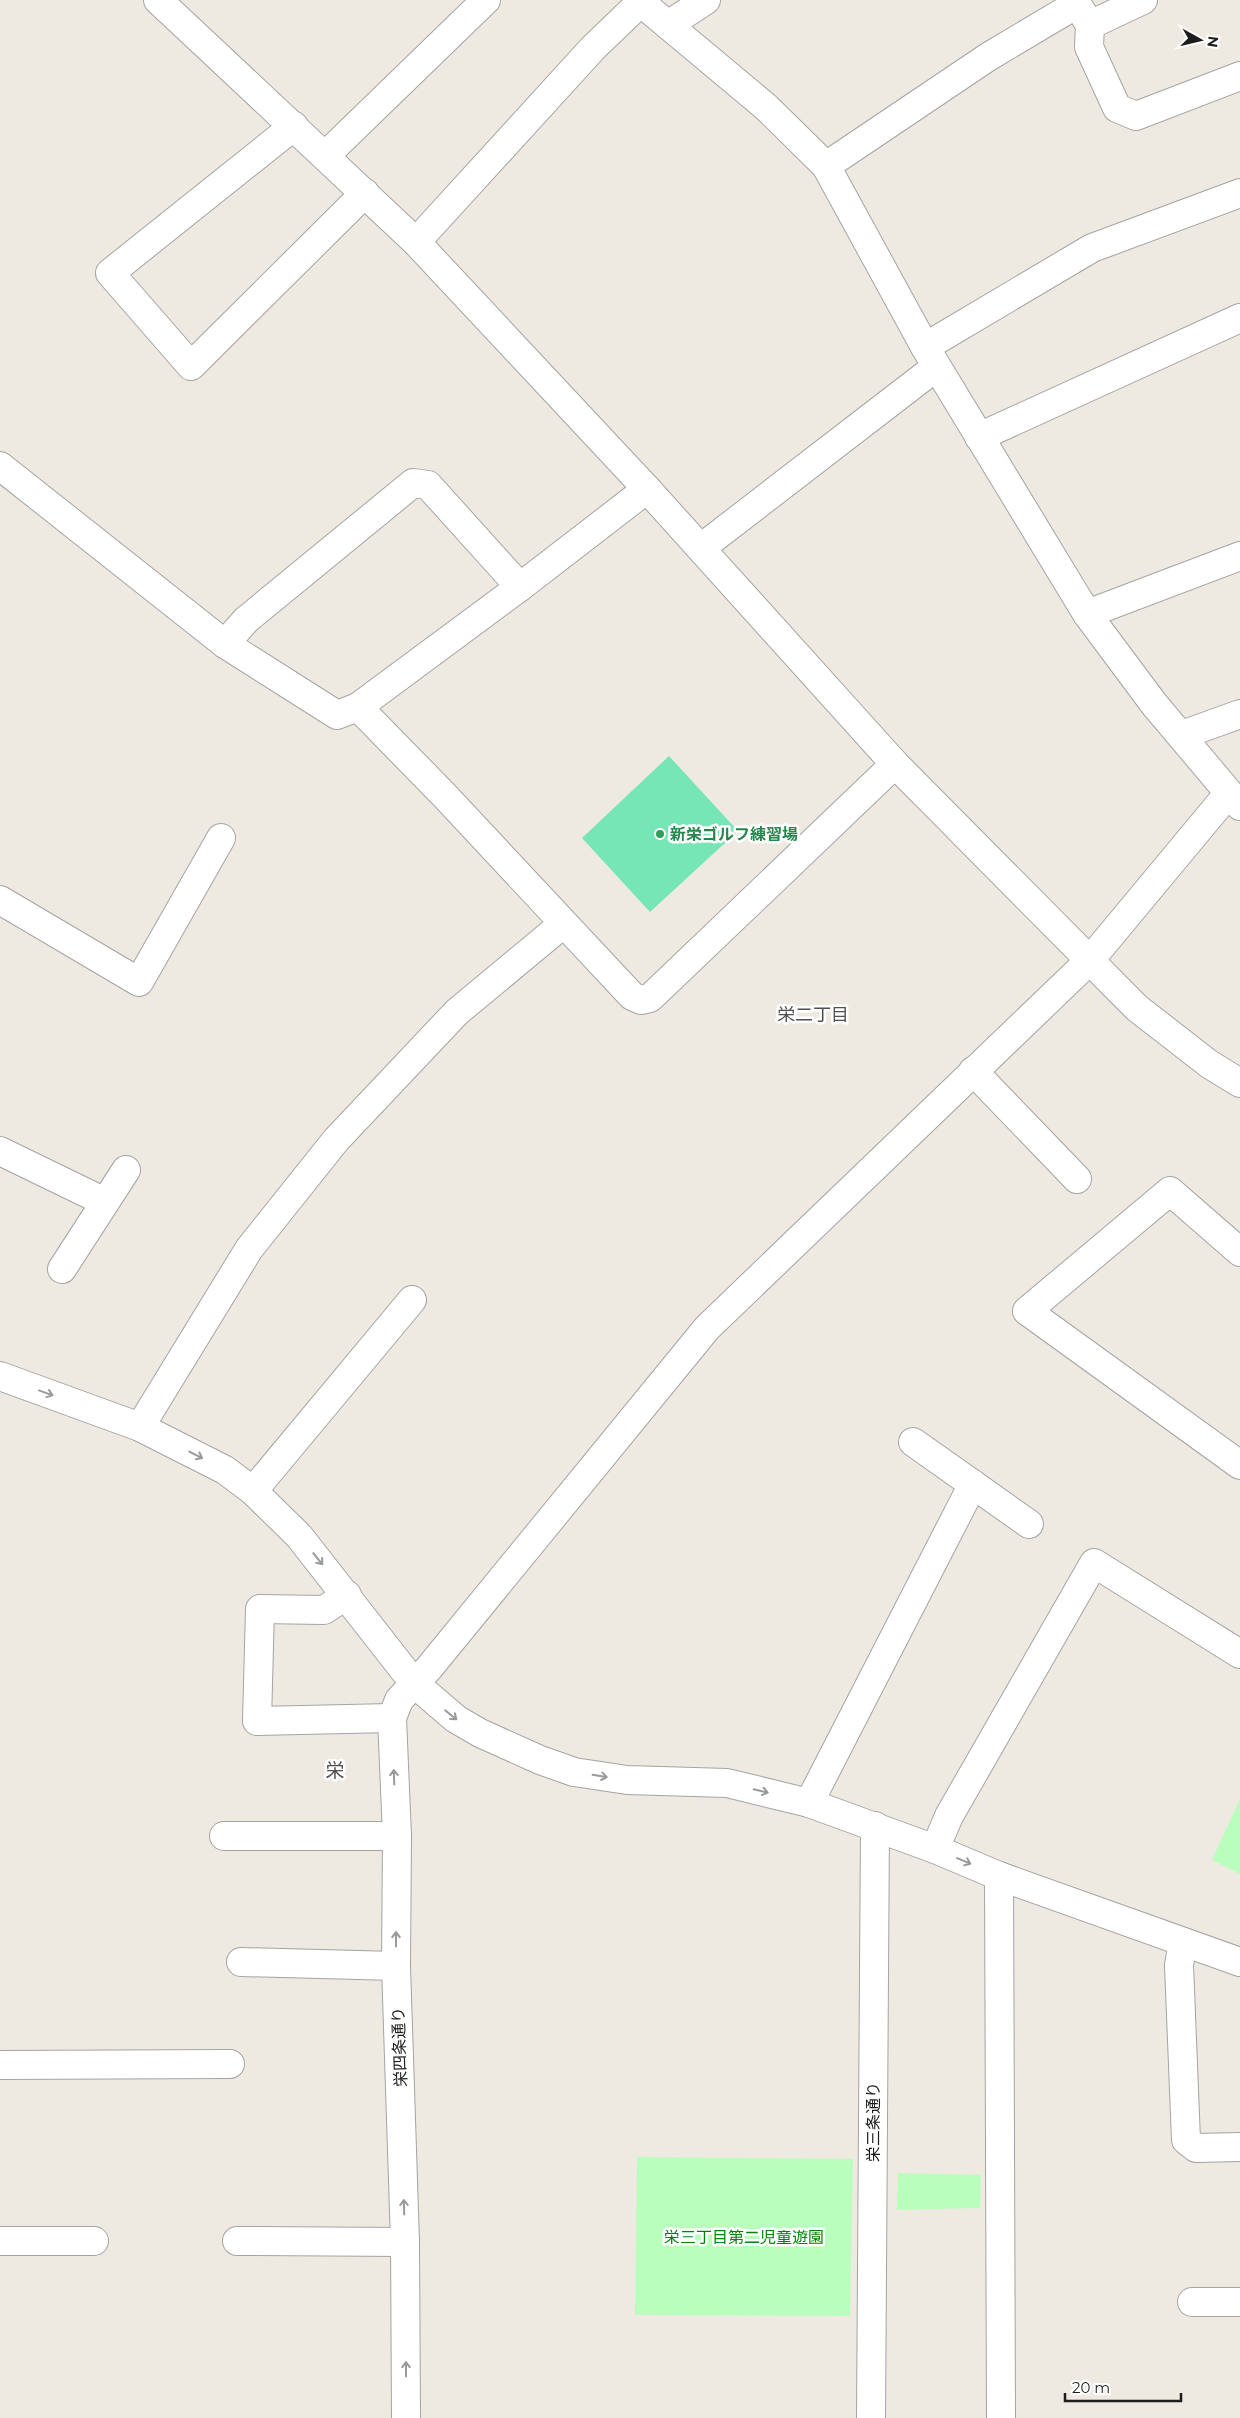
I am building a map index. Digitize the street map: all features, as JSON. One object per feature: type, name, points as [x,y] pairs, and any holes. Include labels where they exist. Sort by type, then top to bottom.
[{"type":"street","points":[[158,0],[416,242],[647,489],[895,764],[1137,1008],[1209,1064],[1240,1083]]},
{"type":"street","points":[[326,156],[486,0]]},
{"type":"street","points":[[668,25],[706,0]]},
{"type":"street","points":[[1090,25],[1143,0]]},
{"type":"street","points":[[416,242],[593,48],[640,1],[766,107],[826,166],[931,358],[1087,614],[1154,704],[1234,800]]},
{"type":"street","points":[[826,166],[988,57],[1077,4],[1090,25],[1089,47],[1117,108],[1136,116],[1240,76]]},
{"type":"street","points":[[294,126],[110,273],[191,366],[365,193]]},
{"type":"street","points":[[700,548],[927,374],[931,358],[1092,248],[1240,193]]},
{"type":"street","points":[[979,437],[1240,318]]},
{"type":"street","points":[[0,466],[225,644],[337,715],[358,707],[520,588],[647,489]]},
{"type":"street","points":[[225,644],[246,620],[413,483],[428,486],[520,588]]},
{"type":"street","points":[[1087,614],[1240,556]]},
{"type":"street","points":[[358,707],[445,796],[632,996],[641,1000],[650,998],[895,764]]},
{"type":"street","points":[[1182,736],[1240,714]]},
{"type":"street","name":"栄四条通り","points":[[406,2418],[406,2242],[396,1966],[396,1836],[392,1718],[399,1700],[429,1668],[707,1328],[1090,960],[1234,800]]},
{"type":"street","points":[[0,900],[139,982],[221,838]]},
{"type":"street","points":[[140,1427],[249,1249],[336,1140],[457,1012],[563,924]]},
{"type":"street","points":[[973,1072],[1076,1179]]},
{"type":"street","points":[[0,1151],[105,1202]]},
{"type":"street","points":[[62,1269],[126,1170]]},
{"type":"street","points":[[1240,1252],[1170,1192],[1027,1311],[1240,1466]]},
{"type":"street","points":[[253,1491],[412,1300]]},
{"type":"street","points":[[0,1376],[140,1427],[225,1470],[253,1491],[299,1536],[414,1683],[456,1719],[480,1733],[540,1760],[574,1772],[627,1780],[727,1783],[809,1803],[935,1849],[999,1876],[1183,1942],[1239,1959]]},
{"type":"street","points":[[913,1442],[1030,1524]]},
{"type":"street","points":[[809,1803],[973,1484]]},
{"type":"street","points":[[935,1849],[949,1816],[1094,1563],[1240,1654]]},
{"type":"street","points":[[347,1595],[324,1610],[260,1609],[258,1721],[392,1718]]},
{"type":"street","name":"栄三条通り","points":[[871,2418],[875,1826]]},
{"type":"street","points":[[224,1836],[396,1836]]},
{"type":"street","points":[[999,1876],[1001,2418]]},
{"type":"street","points":[[1183,1942],[1179,1966],[1186,2140],[1196,2148],[1240,2148]]},
{"type":"street","points":[[241,1962],[396,1966]]},
{"type":"street","points":[[0,2065],[230,2064]]},
{"type":"street","points":[[0,2241],[94,2241]]},
{"type":"street","points":[[237,2241],[406,2242]]},
{"type":"street","points":[[1192,2302],[1240,2302]]},
{"type":"green space","name":"新栄ゴルフ練習場","points":[[669,756],[738,831],[650,912],[582,838]]},
{"type":"green space","points":[[1240,1799],[1240,1874],[1212,1860]]},
{"type":"green space","name":"栄三丁目第二児童遊園","points":[[637,2157],[853,2159],[850,2316],[635,2315]]},
{"type":"green space","points":[[898,2173],[981,2175],[980,2208],[897,2210]]},
{"type":"place","name":"新栄ゴルフ練習場","points":[[660,834]]},
{"type":"district","name":"栄二丁目","points":[[813,1015]]},
{"type":"district","name":"栄","points":[[335,1770]]}]
